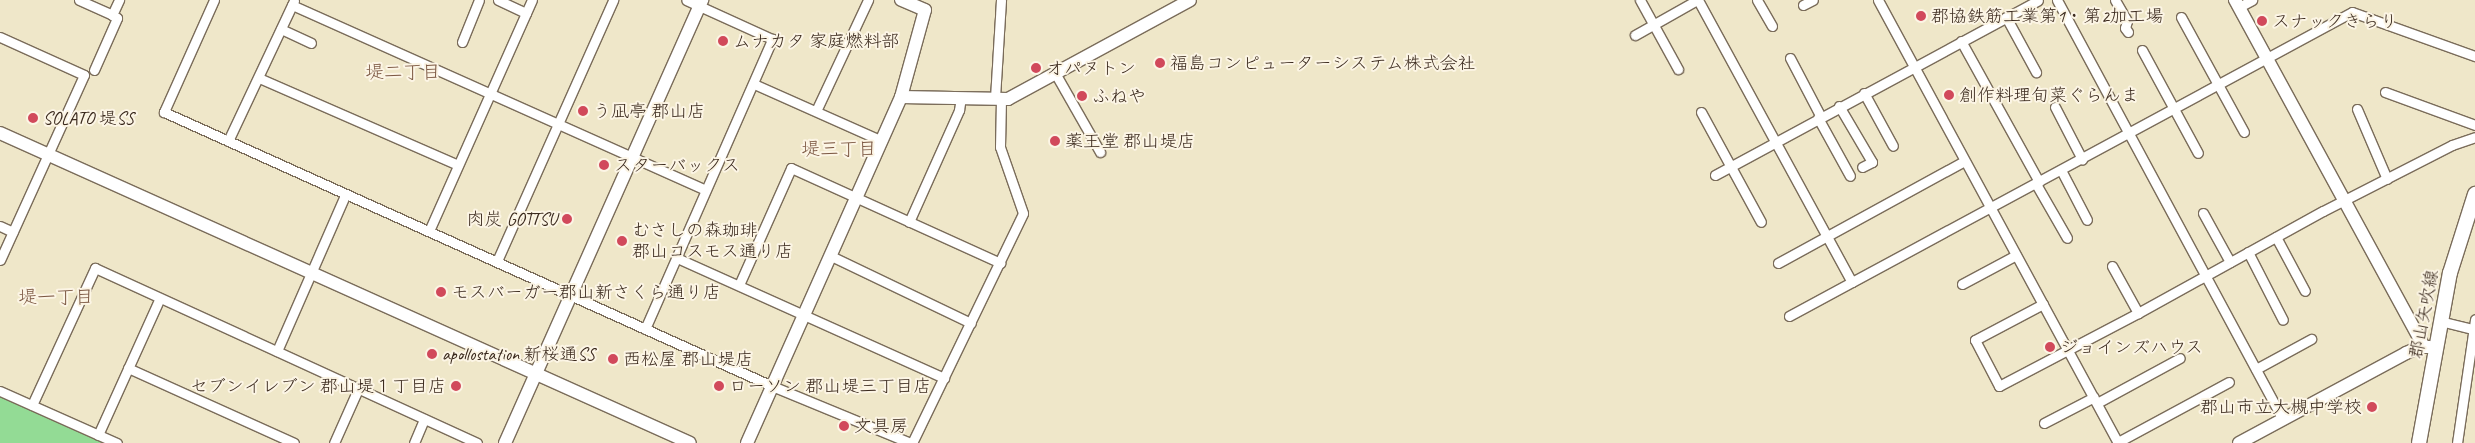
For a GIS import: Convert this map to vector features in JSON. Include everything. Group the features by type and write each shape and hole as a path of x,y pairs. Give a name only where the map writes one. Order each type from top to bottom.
{"main road":[{"name":"郡山矢吹線","path":"2419,443 2430,348 2440,321 2450,272 2475,194"}],"street":[{"path":"79,0 117,18 94,70"},
{"path":"112,15 119,0"},
{"path":"214,0 164,112 772,386 911,443 1023,213 1000,147 998,99 1000,0"},
{"path":"462,42 479,0"},
{"path":"498,0 526,13"},
{"path":"429,231 532,0"},
{"path":"497,261 613,0"},
{"path":"645,329 754,84 772,38 700,3 686,0"},
{"path":"816,111 868,0"},
{"path":"747,443 901,97 926,5 901,0"},
{"path":"901,97 1008,99 1190,0"},
{"path":"1640,0 1678,69"},
{"path":"1635,34 1698,0 1852,282"},
{"path":"1757,0 1772,26"},
{"path":"1802,6 1813,0"},
{"path":"1878,0 2118,443 2229,382"},
{"path":"1715,175 1839,106 2038,0"},
{"path":"2057,0 2283,419"},
{"path":"2115,0 2127,22 2125,28 2128,32"},
{"path":"2239,443 2406,354 2430,348 2344,200 2237,3 2252,0"},
{"path":"228,141 294,2 706,190"},
{"path":"505,443 700,3"},
{"path":"1789,316 2352,12 2475,56"},
{"path":"2006,17 2036,72"},
{"path":"2181,17 2244,132"},
{"path":"281,29 311,42"},
{"path":"0,37 84,74 0,260"},
{"path":"1961,41 2067,238"},
{"path":"2142,50 2198,153"},
{"path":"1790,58 1850,176"},
{"path":"1055,73 1100,152"},
{"path":"259,78 458,166"},
{"path":"754,84 882,141"},
{"path":"2386,92 2475,125"},
{"path":"1864,93 1893,146"},
{"path":"908,222 959,110 962,98"},
{"path":"1839,106 1872,162 1862,167"},
{"path":"2055,107 2082,158"},
{"path":"2356,109 2387,179"},
{"path":"1701,112 1761,222"},
{"path":"0,133 690,443"},
{"path":"2043,304 1975,340 2000,386 2344,200 2452,145 2475,137"},
{"path":"1778,263 1964,161"},
{"path":"739,285 791,168 1000,263"},
{"path":"2061,170 2087,220"},
{"path":"277,351 345,195"},
{"path":"2203,213 2230,262"},
{"path":"0,226 13,232"},
{"path":"2276,237 2305,291"},
{"path":"2248,252 2283,320"},
{"path":"831,256 971,323"},
{"path":"1962,284 2016,256"},
{"path":"676,258 944,378"},
{"path":"2112,266 2138,313"},
{"path":"32,405 95,268 477,443"},
{"path":"98,435 160,298"},
{"path":"2457,443 2475,319"},
{"path":"2440,321 2474,329"},
{"path":"2256,369 2311,339"},
{"path":"2044,423 2180,358"},
{"path":"128,368 294,443"},
{"path":"334,443 358,389"},
{"path":"0,390 117,443"},
{"path":"414,443 424,419"}],"green space":[{"path":"0,396 105,443 0,443"}],"place":[{"name":"郡協鉄筋工業第1・第2加工場","path":"1921,16"},
{"name":"スナックきらり","path":"2262,21"},
{"name":"ムナカタ 家庭燃料部","path":"723,41"},
{"name":"福島コンピューターシステム株式会社","path":"1160,63"},
{"name":"オパヌトン","path":"1036,68"},
{"name":"創作料理旬菜ぐらんま","path":"1949,95"},
{"name":"ふねや","path":"1082,96"},
{"name":"う凪亭 郡山店","path":"583,111"},
{"name":"SOLATO 堤SS","path":"33,118"},
{"name":"薬王堂 郡山堤店","path":"1055,141"},
{"name":"スターバックス","path":"604,165"},
{"name":"肉炭 GOTTSU","path":"567,219"},
{"name":"むさしの森珈琲 郡山コスモス通り店","path":"622,241"},
{"name":"モスバーガー郡山新さくら通り店","path":"441,292"},
{"name":"ジョインズハウス","path":"2050,347"},
{"name":"apollostation 新桜通SS","path":"432,354"},
{"name":"西松屋 郡山堤店","path":"613,359"},
{"name":"セブンイレブン 郡山堤１丁目店","path":"456,386"},
{"name":"ローソン 郡山堤三丁目店","path":"719,386"},
{"name":"郡山市立大槻中学校","path":"2372,407"},
{"name":"文具房","path":"844,426"}],"district":[{"name":"堤二丁目","path":"403,73"},
{"name":"堤三丁目","path":"839,150"},
{"name":"堤一丁目","path":"56,298"}]}
